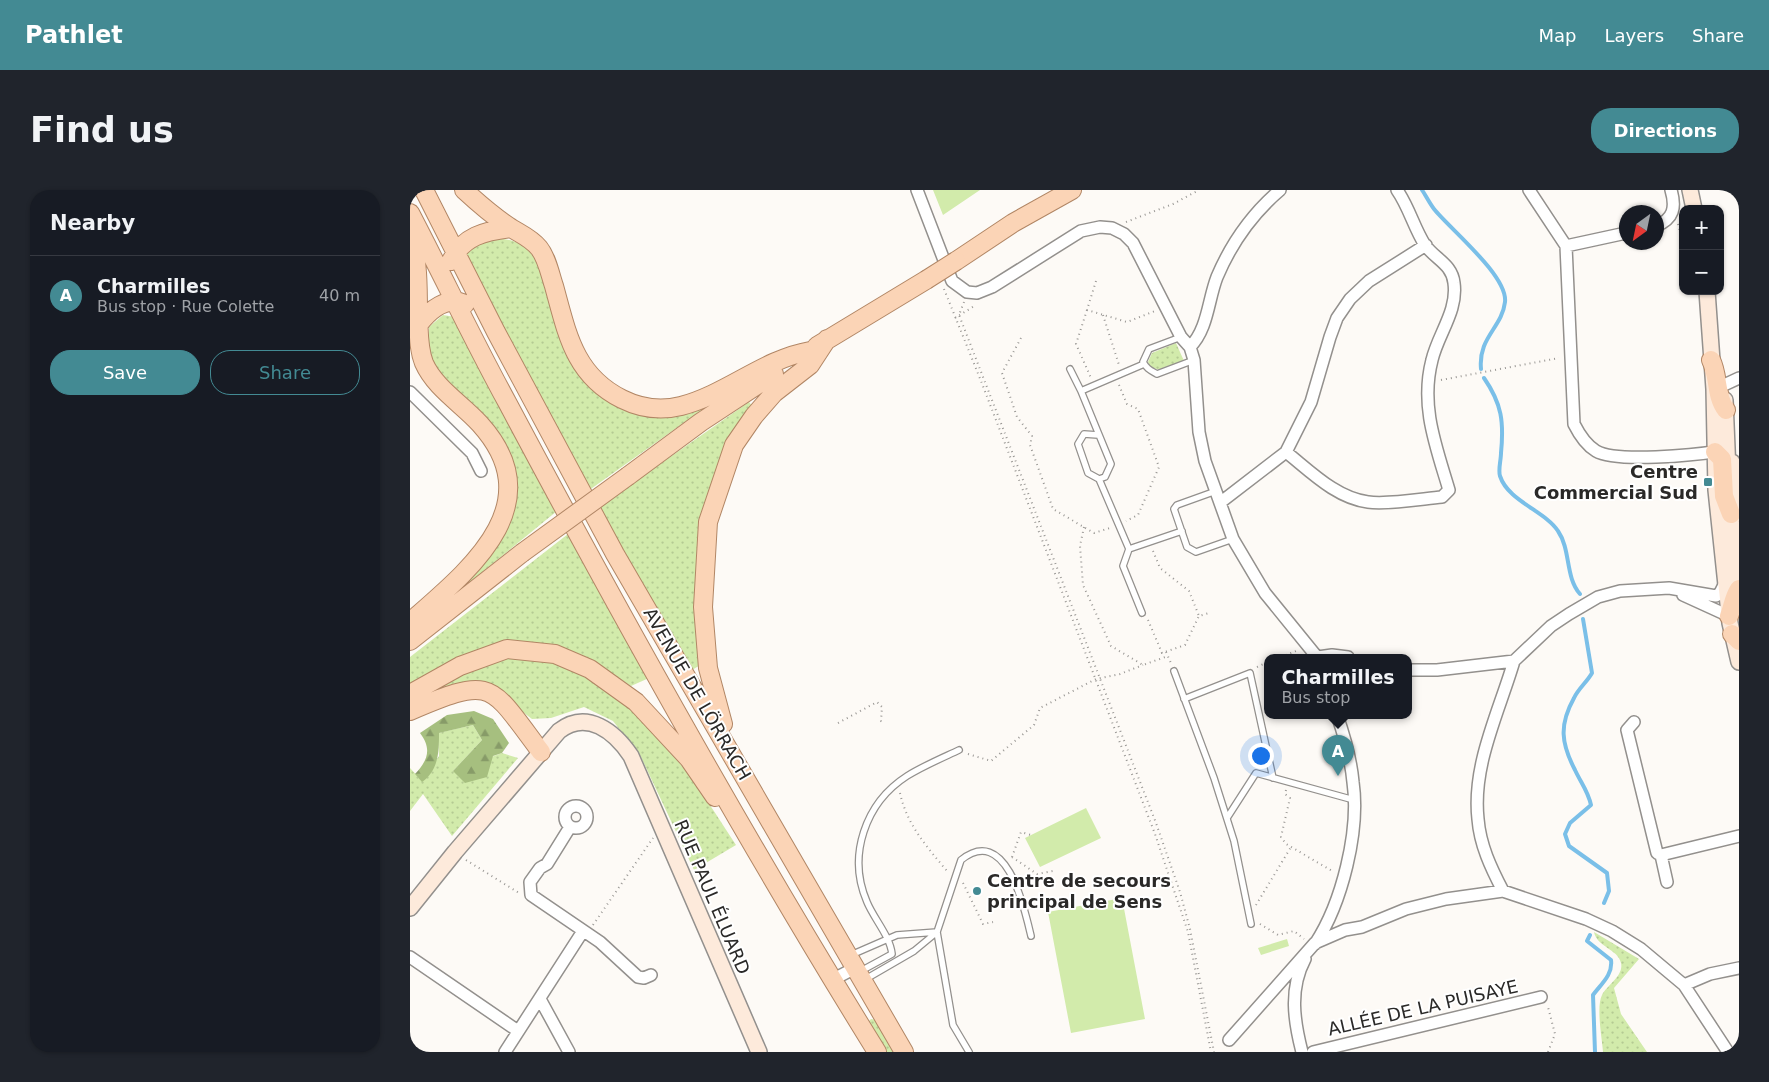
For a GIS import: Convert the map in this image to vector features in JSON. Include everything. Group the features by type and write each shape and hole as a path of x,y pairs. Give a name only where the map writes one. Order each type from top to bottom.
{"main road":[{"path":"424,190 496,332"},
{"path":"464,190 488,212 523,234 539,248 548,266 568,338 580,361 592,380 609,392 634,405 655,408 680,406 710,396 790,354 810,350"},
{"path":"410,641 522,553 701,422 827,339 933,281 956,261 1013,224 1072,190"},
{"name":"AVENUE DE LÖRRACH","path":"410,213 506,401 663,686 832,980 877,1052"},
{"path":"446,282 450,264 456,251 474,236 492,230 511,228"},
{"path":"410,232 414,244 418,283 419,324 423,362 431,378 481,425 496,446 508,486 506,505 497,530 481,556 410,622"},
{"path":"419,324 427,314 440,305 455,301 474,307 496,332"},
{"name":"AVENUE DE LÖRRACH","path":"496,332 614,554 760,801 904,1052"},
{"path":"760,801 719,716 708,668 703,583 708,522 734,445 754,416 774,393 810,365 827,339"},
{"path":"1711,360 1717,372 1727,382 1719,401 1726,410"},
{"path":"1721,451 1724,496 1735,521"},
{"path":"1730,616 1734,605 1734,587"},
{"path":"410,694 460,666 507,649 555,654 590,669 636,702 689,759 775,882"},
{"path":"636,702 663,686 688,679 708,668"},
{"path":"410,711 461,691 485,690 504,703 541,752"}],"street":[{"path":"917,190 952,281 967,292 977,293 992,288 1081,231 1100,227 1112,228 1124,234 1133,242 1181,337 1190,347 1194,360 1199,432 1205,460 1233,539 1265,593 1316,654"},
{"path":"1190,347 1199,338 1217,277 1229,252 1246,227 1280,190"},
{"path":"1286,452 1336,490 1353,499 1370,503 1442,497 1449,490 1431,434 1426,404 1427,382 1432,358 1452,311 1455,292 1452,273 1426,245 1397,190"},
{"path":"1529,190 1566,246 1569,356 1574,424 1578,432 1595,450 1618,457 1721,451"},
{"path":"1664,222 1672,214 1674,200 1671,190"},
{"path":"1690,190 1693,205"},
{"path":"1566,246 1619,235"},
{"path":"1218,497 1286,452 1311,402 1337,318 1350,299 1369,281 1426,245"},
{"path":"1709,295 1711,360 1721,451"},
{"path":"1711,295 1714,300 1727,382"},
{"path":"410,392 472,453 481,471"},
{"path":"1726,410 1716,490 1734,587"},
{"path":"1726,410 1729,417 1735,521 1734,587"},
{"path":"1503,891 1489,863 1482,841 1478,818 1478,795 1485,750 1514,661 1551,626 1588,603 1620,590 1642,588 1681,589 1716,596 1734,587"},
{"path":"1642,588 1689,597 1725,616 1730,616 1736,638 1739,662"},
{"path":"1412,670 1437,670 1514,661"},
{"path":"1302,1052 1294,1008 1296,984 1304,962 1325,929 1338,893 1351,840 1354,782 1338,719"},
{"name":"RUE PAUL ÉLUARD","path":"410,908 454,852 567,724 582,721 602,727 614,735 631,756 759,1052"},
{"path":"1634,722 1627,730 1667,882"},
{"path":"570,827 548,864 540,868 530,882 529,889 531,895 616,955 638,977 644,978 651,975"},
{"path":"1661,855 1739,836"},
{"path":"1229,1040 1315,944 1345,930 1362,927 1414,907 1446,899 1503,891 1586,919 1612,931 1641,949 1684,984 1728,1052"},
{"path":"505,1052 583,931"},
{"path":"410,957 518,1031"},
{"path":"1684,984 1710,974 1739,968"},
{"path":"832,980 856,970"},
{"name":"ALLÉE DE LA PUISAYE","path":"1313,1052 1541,997"},
{"path":"540,999 569,1052"}],"lane":[{"path":"1181,337 1149,349 1143,362 1144,364 1147,369 1158,374 1194,360"},
{"path":"1080,391 1144,364"},
{"path":"1070,369 1110,464 1105,477 1099,479"},
{"path":"1098,435 1084,434 1078,444 1088,473 1099,479 1129,549 1123,566 1142,613"},
{"path":"1218,497 1177,505 1174,509 1187,547 1196,552 1233,539"},
{"path":"1129,549 1182,531"},
{"path":"1174,671 1227,818 1234,841 1251,924"},
{"path":"1184,699 1250,672 1273,778"},
{"path":"856,970 890,957 892,951 867,902 860,879 859,856 862,833 874,807 907,776 959,750"},
{"path":"1227,818 1256,773 1354,800"},
{"path":"969,1052 953,1025 936,932 961,860 967,855 980,851 993,854 1002,860 1017,888 1031,936"},
{"path":"856,970 887,940 897,934 936,932"},
{"path":"856,970 914,951 936,932"}],"path":[{"path":"1112,228 1173,204 1199,190"},
{"path":"1672,214 1677,218 1679,226"},
{"path":"933,281 1098,678 1156,823 1180,892 1190,929 1212,1052"},
{"path":"1094,385 1076,344 1096,281"},
{"path":"1087,310 1126,322 1167,307"},
{"path":"959,315 1098,678 1155,834 1188,932 1212,1052"},
{"path":"1102,315 1122,374"},
{"path":"1427,382 1561,358"},
{"path":"1084,526 1080,546 1083,585 1111,646 1143,665"},
{"path":"1150,542 1160,568 1189,592 1199,616"},
{"path":"1142,613 1147,618 1162,653 1185,645 1199,616 1209,613"},
{"path":"1288,654 1309,645"},
{"path":"1166,652 1174,671"},
{"path":"959,750 991,761 1034,725 1040,708 1098,678 1120,674 1168,656"},
{"path":"1250,672 1264,663"},
{"path":"838,723 874,702 882,707 881,721 884,723"},
{"path":"1288,782 1285,794 1290,798 1281,837 1291,847 1336,873"},
{"path":"898,784 909,821 923,844 948,873 962,882 983,924 993,922"},
{"path":"1031,835 1021,832 1012,857 1037,874 1054,871"},
{"path":"583,931 590,929 650,840 655,837"},
{"path":"1249,915 1291,847"},
{"path":"462,857 522,894"},
{"path":"1251,924 1257,923 1278,935 1294,931 1304,939"},
{"path":"1541,997 1550,1011 1556,1034 1548,1052"}],"green space":[{"path":"933,190 980,190 943,215"},
{"path":"488,238 513,241 535,254 604,397 702,405 703,409 588,491 464,255 474,244"},
{"path":"443,315 455,317 557,511 464,587 463,582 501,538 509,469 439,380 428,358 429,327"},
{"path":"1176,343 1184,361 1160,370 1150,367 1148,362 1152,353"},
{"path":"749,402 753,407 725,447 706,499 701,523 700,665 689,672 597,508"},
{"path":"568,534 649,678 631,686 594,662 505,641 445,664 410,686 410,657"},
{"path":"514,654 555,663 585,677 613,695 660,739 700,790 736,845 694,870 641,757 613,721 584,707 551,718 532,719 486,684 410,701 477,664"},
{"path":"474,711 493,719 509,743 502,753 493,756 487,777 465,783 453,771 482,740 473,725 439,733 435,766 428,777 422,782 415,774 423,764 427,754 426,744 420,733 447,715"},
{"path":"473,725 482,740 453,771 502,753 518,758 452,836 423,794 410,811 410,768 422,781 439,756 438,733"},
{"path":"1086,808 1101,838 1040,867 1025,838"},
{"path":"1122,898 1145,1019 1071,1033 1048,912"},
{"path":"1594,932 1639,959 1614,988 1621,1014 1647,1052 1603,1052 1599,1015 1600,1000 1604,991 1620,972 1621,963 1616,954 1599,941"},
{"path":"1287,939 1289,946 1261,955 1258,948"},
{"path":"871,1019 876,1020 895,1052 885,1052 868,1022"}],"waterway":[{"path":"1422,190 1434,209 1488,266 1503,291 1505,302 1503,311 1486,341 1481,358 1481,369"},
{"path":"1484,378 1495,396 1502,423 1500,476 1504,485 1518,499 1545,517 1558,531 1565,546 1572,580 1580,594"},
{"path":"1583,619 1592,673 1569,708 1564,726 1564,734 1570,760 1591,805 1570,823 1565,834 1569,846 1607,873 1609,891 1604,903"},
{"path":"1590,935 1587,941 1611,960 1608,975 1593,995 1595,1052"}],"place":[{"name":"Centre Commercial Sud","path":"1708,482"},
{"name":"Charmilles","path":"1338,776"},
{"name":"Centre de secours principal de Sens","path":"977,891"}]}
